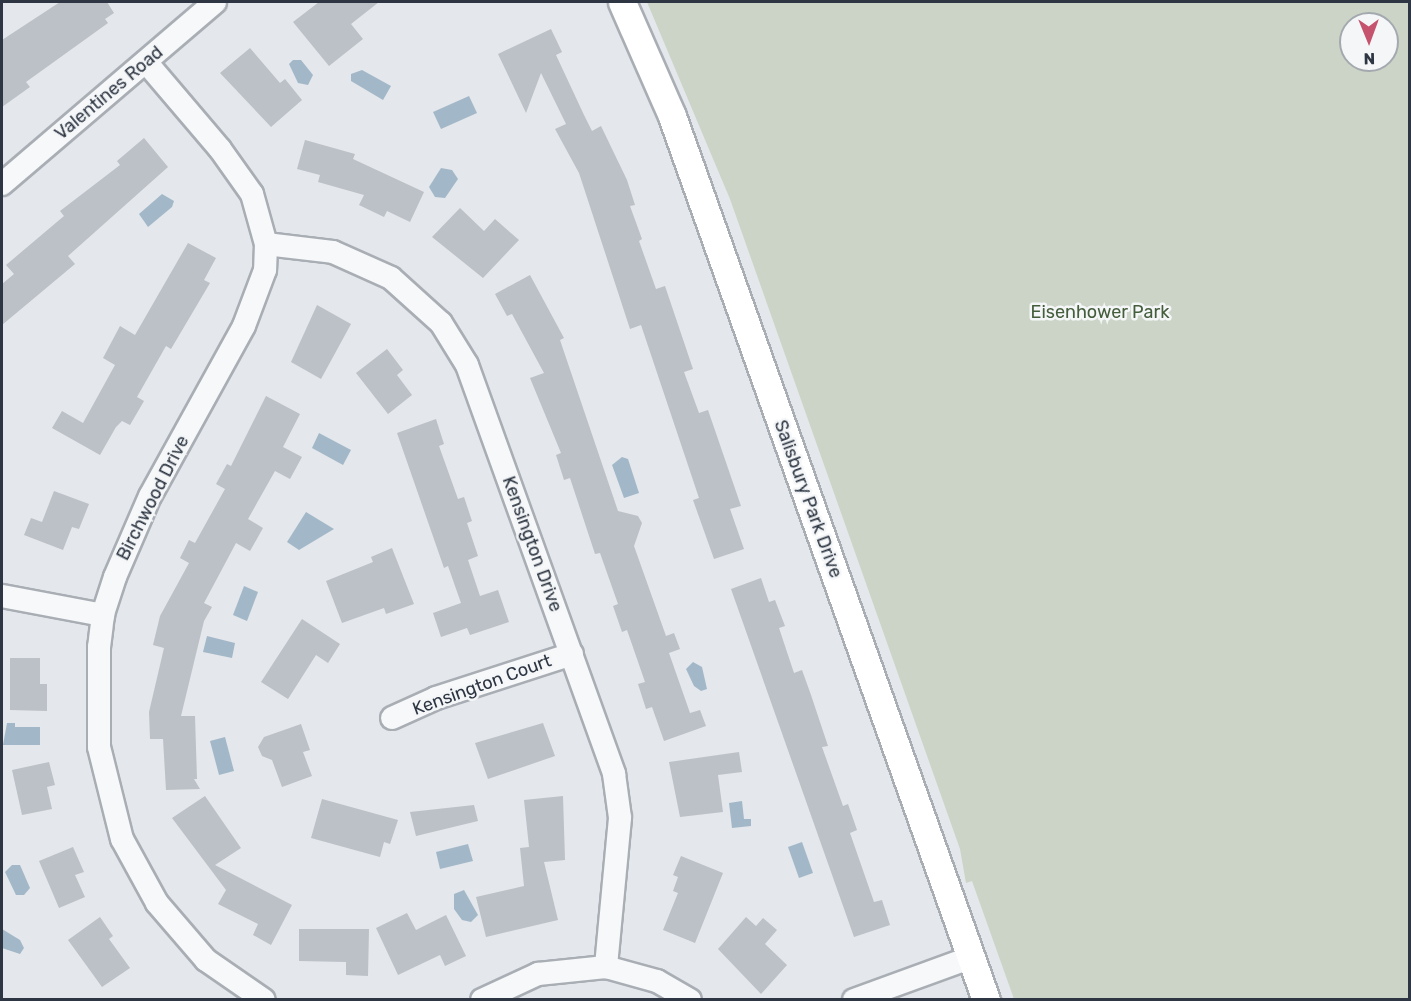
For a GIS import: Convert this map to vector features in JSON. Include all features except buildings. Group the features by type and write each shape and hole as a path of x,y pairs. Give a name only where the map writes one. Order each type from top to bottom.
{"main road":[{"name":"Salisbury Park Drive","path":"622,4 672,116 986,999"}],"street":[{"name":"Valentines Road","path":"2,184 215,2"},
{"name":"Birchwood Drive","path":"146,62 240,175 260,214 266,244 265,270 257,298 150,496 123,554 103,615 98,679 99,747 126,848 157,903 185,940 230,980 264,999"},
{"name":"Kensington Drive","path":"266,244 316,248 367,264 411,293 441,323 478,390 619,793 619,830 606,967"},
{"path":"2,596 103,615"},
{"name":"Kensington Court","path":"392,718 464,688 572,654"},
{"path":"854,999 972,957"},
{"path":"482,999 538,974 606,967 657,981 690,999"}],"green space":[{"name":"Eisenhower Park","path":"647,2 1409,2 1409,999 1014,999 972,881 966,883 960,849 730,199"}],"water":[{"path":"293,60 301,60 313,75 308,85 298,83 289,64"},
{"path":"362,70 391,86 383,100 351,81 351,74"},
{"path":"469,96 477,113 441,129 433,112"},
{"path":"441,168 452,170 458,179 445,198 435,197 429,187"},
{"path":"162,194 174,201 172,207 148,227 139,214"},
{"path":"319,433 351,450 343,465 312,448"},
{"path":"622,457 628,459 639,493 624,498 612,465"},
{"path":"306,512 334,529 299,550 287,542"},
{"path":"244,586 258,592 247,621 233,615"},
{"path":"207,636 235,643 232,658 203,652"},
{"path":"693,662 702,667 707,689 701,691 694,686 686,669"},
{"path":"7,723 15,723 15,727 40,727 40,745 3,745"},
{"path":"225,737 234,771 219,775 210,741"},
{"path":"742,801 744,819 751,819 751,826 732,828 729,803"},
{"path":"802,842 813,873 799,878 788,847"},
{"path":"468,844 473,861 440,869 436,852"},
{"path":"12,865 20,865 30,888 24,895 16,895 5,872"},
{"path":"464,890 478,915 471,922 462,920 454,909 454,894"},
{"path":"2,929 20,940 24,948 20,954 2,948"}]}
